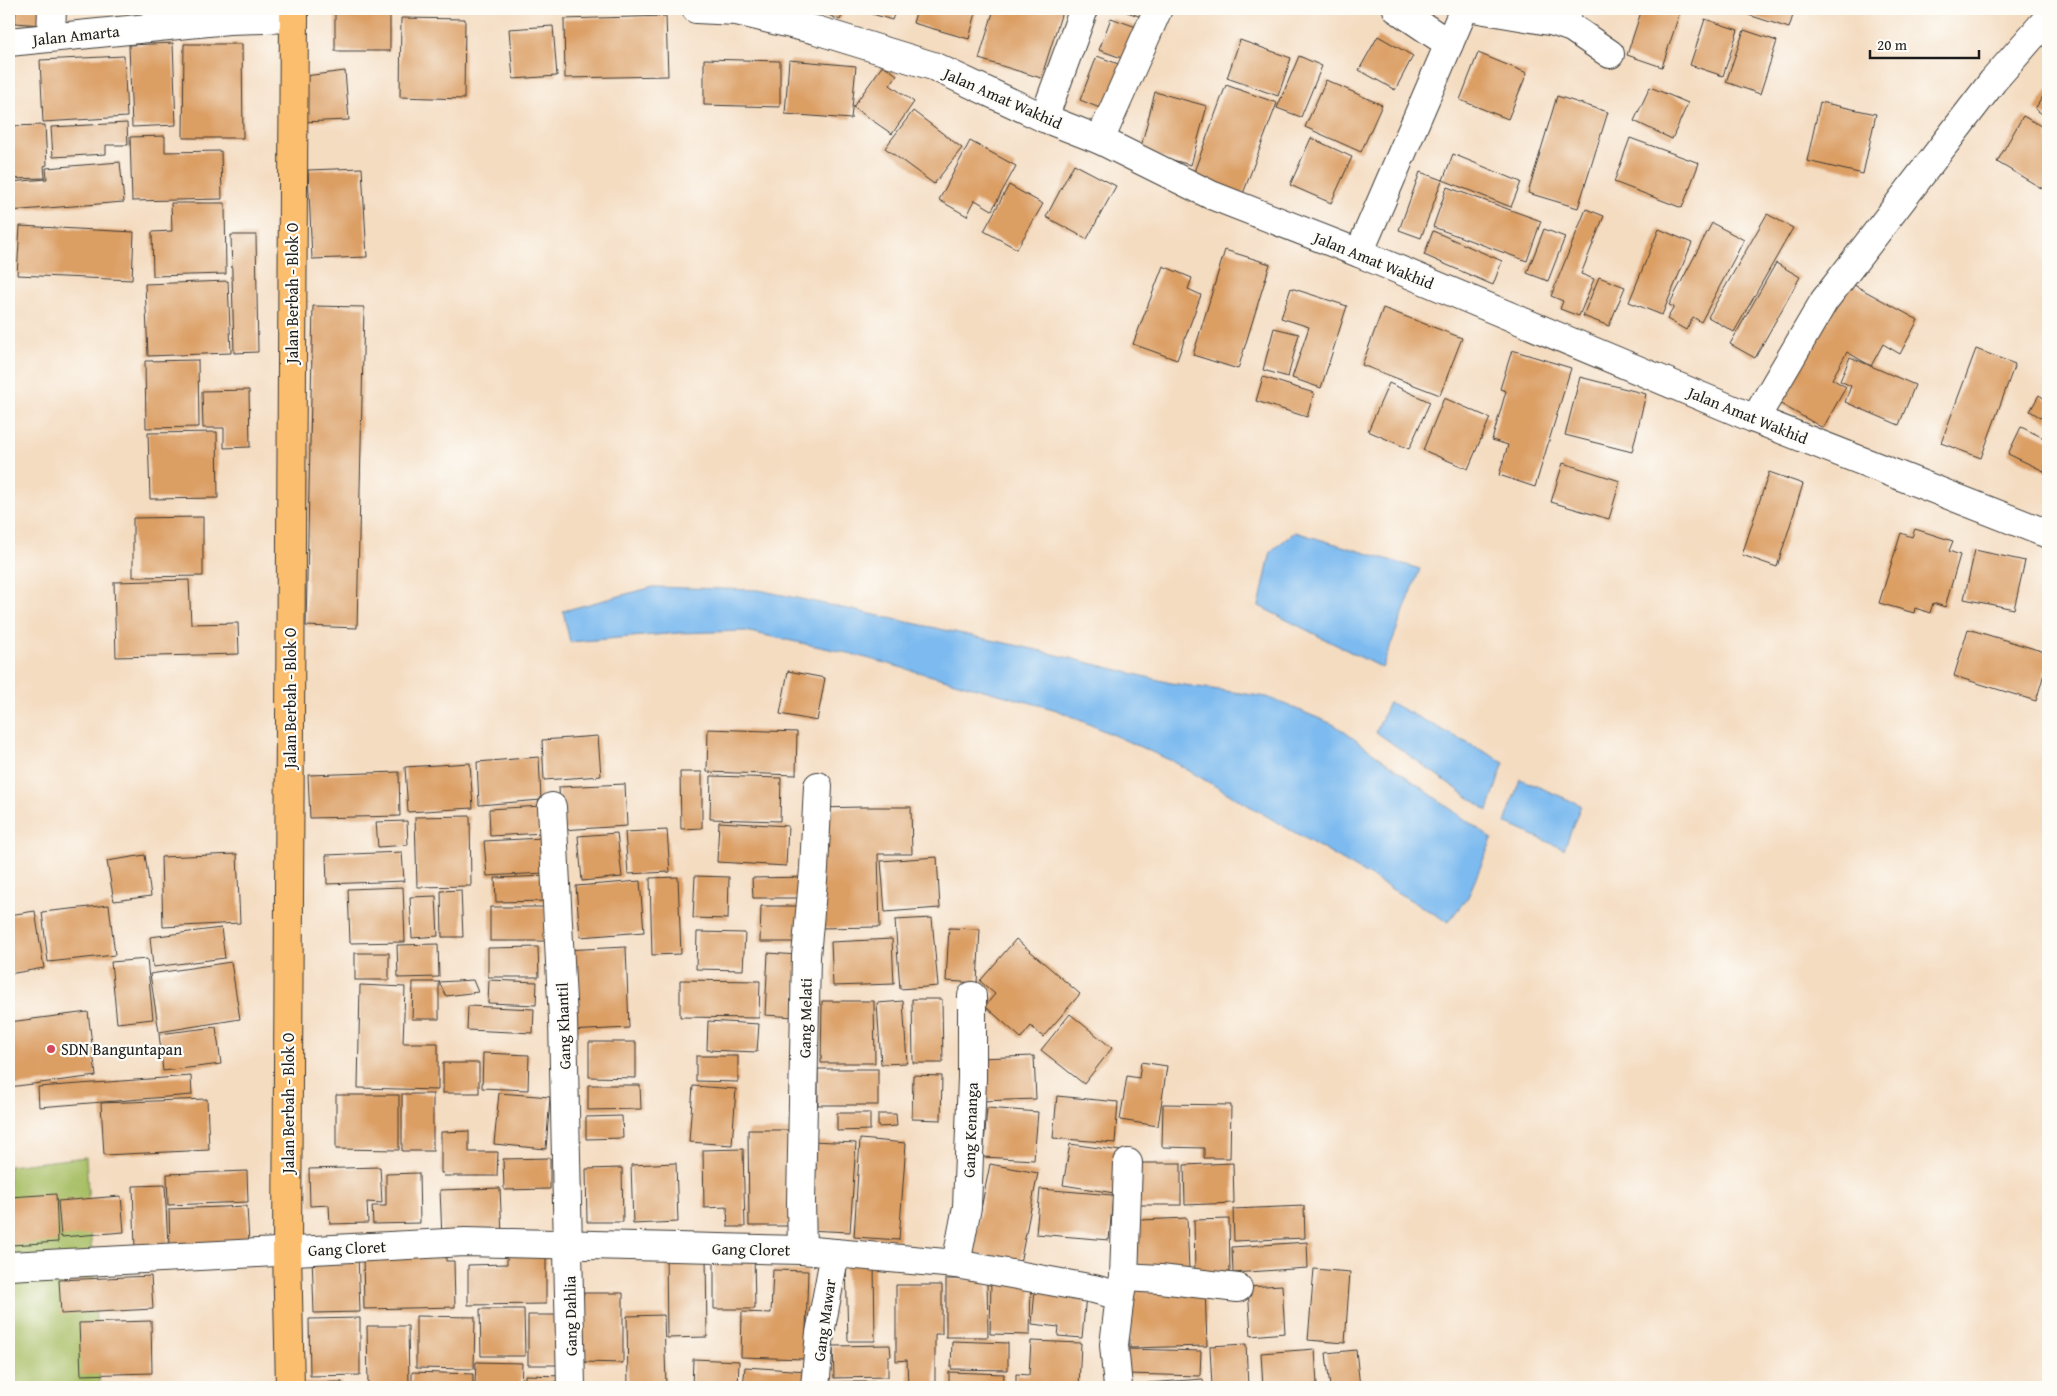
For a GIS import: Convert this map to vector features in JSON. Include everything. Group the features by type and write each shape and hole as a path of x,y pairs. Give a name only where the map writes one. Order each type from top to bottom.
{"main road":[{"name":"Jalan Berbah - Blok O","path":"290,1387 288,1250 294,13"}],"street":[{"path":"51,36 52,9"},
{"name":"Jalan Amat Wakhid","path":"696,9 736,11 816,30 933,66 1044,118 1100,140 1210,195 1359,253 1755,419 2048,534"},
{"path":"1044,118 1084,9"},
{"path":"1100,140 1158,9"},
{"path":"1397,9 1449,44"},
{"path":"1359,253 1464,9"},
{"path":"1479,9 1562,16 1572,28 1610,54"},
{"name":"Jalan Amarta","path":"9,42 51,36 294,13"},
{"path":"1755,419 1824,301 1993,81 2048,18"},
{"name":"Gang Melati","path":"802,1250 801,1192 806,956 814,869 818,786"},
{"name":"Gang Khantil","path":"552,807 563,1020 568,1245"},
{"name":"Gang Kenanga","path":"956,1264 966,1207 972,1078 972,996"},
{"path":"1118,1387 1114,1345 1122,1287 1128,1163"},
{"name":"Gang Cloret","path":"9,1266 464,1242 802,1250 956,1264 1094,1289 1122,1287 1160,1279 1238,1288"},
{"name":"Gang Dahlia","path":"568,1245 571,1387"},
{"name":"Gang Mawar","path":"816,1387 820,1333 835,1253"}],"green space":[{"path":"86,1157 100,1387 9,1387 9,1166"}],"water":[{"path":"1295,532 1420,569 1382,668 1259,606 1271,551"},
{"path":"653,587 759,590 1033,649 1171,683 1267,697 1335,725 1492,839 1468,897 1448,922 1174,762 1057,710 848,653 745,631 679,633 570,642 563,611"},
{"path":"1389,702 1504,762 1488,811 1376,732"},
{"path":"1520,779 1581,805 1564,849 1505,823"}],"building":[{"path":"16,9 42,9 41,25 15,23"},
{"path":"127,9 165,9 165,13 127,12"},
{"path":"335,9 390,9 390,51 335,51"},
{"path":"814,9 845,9 840,20"},
{"path":"856,9 896,9 892,20"},
{"path":"917,9 977,9 969,39 913,23"},
{"path":"994,9 1063,9 1041,78 979,59"},
{"path":"1118,9 1155,9 1151,20"},
{"path":"1642,9 1681,9 1662,67 1627,55"},
{"path":"1730,9 1795,9 1789,28"},
{"path":"666,16 668,76 565,78 564,19"},
{"path":"401,18 465,19 464,99 400,97"},
{"path":"1111,18 1142,29 1130,61 1099,50"},
{"path":"1705,19 1738,30 1723,76 1690,65"},
{"path":"553,26 557,76 513,79 509,29"},
{"path":"1744,30 1777,41 1760,94 1726,82"},
{"path":"1378,36 1413,56 1395,90 1359,70"},
{"path":"1240,40 1291,58 1278,96 1227,78"},
{"path":"173,43 176,125 132,127 129,45"},
{"path":"184,44 242,44 243,138 183,138"},
{"path":"1478,53 1527,73 1508,119 1460,100"},
{"path":"124,56 127,117 43,122 40,60"},
{"path":"1097,56 1129,68 1112,113 1080,100"},
{"path":"1299,56 1322,66 1301,117 1277,108"},
{"path":"704,59 780,61 780,107 704,105"},
{"path":"789,60 856,66 851,119 785,114"},
{"path":"883,65 897,75 890,85 914,102 892,134 853,107"},
{"path":"345,71 349,120 301,122 297,77"},
{"path":"1326,80 1382,105 1361,152 1305,127"},
{"path":"1226,85 1277,103 1241,199 1191,180"},
{"path":"1650,87 1688,103 1672,139 1634,121"},
{"path":"2048,88 2048,118 2035,109"},
{"path":"1155,92 1207,106 1191,165 1140,151"},
{"path":"1557,96 1608,112 1578,208 1528,193"},
{"path":"1820,102 1876,114 1863,174 1807,161"},
{"path":"913,111 962,148 934,184 885,148"},
{"path":"2023,116 2048,130 2048,192 1997,162"},
{"path":"127,123 128,145 106,145 106,154 53,157 51,127"},
{"path":"45,125 47,165 44,166 45,178 9,179 9,126"},
{"path":"165,136 165,152 221,151 222,199 132,201 130,137"},
{"path":"1311,138 1352,157 1331,203 1290,185"},
{"path":"1630,138 1699,163 1682,208 1614,182"},
{"path":"970,141 1016,166 992,210 975,200 967,216 939,200"},
{"path":"1453,154 1521,182 1511,207 1443,180"},
{"path":"120,162 124,202 9,211 9,182 47,179 46,168"},
{"path":"1074,164 1116,186 1087,239 1046,217"},
{"path":"362,168 367,257 312,259 308,170"},
{"path":"1420,172 1442,180 1421,238 1399,230"},
{"path":"1009,185 1043,204 1017,249 984,231"},
{"path":"1447,187 1541,221 1527,261 1433,227"},
{"path":"171,203 225,203 226,274 153,276 152,232 172,231"},
{"path":"1586,209 1604,216 1581,274 1594,279 1579,316 1560,309 1563,301 1551,296"},
{"path":"1767,214 1793,228 1734,332 1708,317"},
{"path":"1712,223 1744,240 1701,322 1693,317 1686,330 1667,319 1674,307 1669,305"},
{"path":"20,226 134,232 132,280 17,275"},
{"path":"1544,229 1565,237 1548,281 1527,273"},
{"path":"1659,229 1692,243 1662,315 1629,302"},
{"path":"1433,231 1502,261 1493,285 1424,255"},
{"path":"231,235 256,235 258,352 234,353"},
{"path":"1225,250 1270,264 1238,369 1193,355"},
{"path":"1776,263 1800,277 1755,358 1730,344"},
{"path":"1163,266 1192,278 1188,289 1201,295 1177,360 1133,344"},
{"path":"1599,277 1625,287 1609,326 1583,316"},
{"path":"1845,280 1918,320 1900,354 1883,344 1871,366 1847,352 1832,379 1846,387 1823,428 1779,403"},
{"path":"228,281 231,353 148,356 145,284"},
{"path":"1291,288 1347,306 1321,388 1292,378 1309,327 1281,318"},
{"path":"313,306 364,307 357,628 306,626"},
{"path":"1383,308 1462,338 1440,395 1362,365"},
{"path":"1274,328 1299,334 1288,377 1263,370"},
{"path":"1976,349 2015,364 1981,458 1941,443"},
{"path":"1512,350 1571,368 1535,487 1499,475 1508,445 1492,440 1506,391 1500,389"},
{"path":"1850,357 1915,385 1899,425 1845,402 1851,386 1840,381"},
{"path":"198,360 199,427 146,428 145,361"},
{"path":"1263,377 1314,393 1307,417 1256,401"},
{"path":"1580,377 1646,394 1632,452 1565,435"},
{"path":"1389,383 1430,402 1409,449 1368,431"},
{"path":"249,390 250,447 224,448 224,428 203,428 202,391"},
{"path":"2039,395 2048,401 2048,422 2030,411"},
{"path":"1444,398 1490,418 1468,469 1423,450"},
{"path":"2021,427 2048,440 2048,473 2008,454"},
{"path":"217,432 218,498 150,499 148,433"},
{"path":"1563,463 1620,481 1609,519 1551,502"},
{"path":"1769,472 1803,484 1777,567 1742,555"},
{"path":"203,517 203,576 133,577 133,518"},
{"path":"1915,529 1953,541 1949,551 1960,555 1945,607 1933,603 1930,613 1915,608 1914,613 1879,603 1901,533 1912,537"},
{"path":"1975,550 2025,561 2014,609 1964,599"},
{"path":"189,580 191,624 238,623 239,654 116,657 114,582"},
{"path":"1968,629 2048,653 2048,660 2036,701 1954,676"},
{"path":"788,671 825,678 817,721 780,714"},
{"path":"708,729 797,732 796,775 707,772"},
{"path":"598,736 601,776 544,780 542,740"},
{"path":"539,757 541,800 479,805 477,762"},
{"path":"470,763 473,808 408,812 405,767"},
{"path":"399,772 400,816 310,818 308,775"},
{"path":"680,772 702,772 702,828 681,829"},
{"path":"711,776 781,778 780,821 710,819"},
{"path":"625,784 627,826 561,830 559,787"},
{"path":"542,806 544,833 490,836 489,809"},
{"path":"911,807 912,854 878,854 880,927 820,928 818,808"},
{"path":"470,816 471,886 417,887 415,817"},
{"path":"407,821 408,845 378,847 376,822"},
{"path":"719,822 788,826 786,866 717,862"},
{"path":"667,830 670,872 628,874 625,832"},
{"path":"617,833 622,877 582,881 578,836"},
{"path":"543,838 545,873 487,876 484,841"},
{"path":"402,852 404,881 327,884 326,855"},
{"path":"237,854 240,923 163,927 161,857"},
{"path":"145,855 151,896 114,901 107,861"},
{"path":"937,857 940,908 885,912 881,861"},
{"path":"547,876 548,901 496,902 495,878"},
{"path":"695,876 729,877 728,919 693,918"},
{"path":"678,877 681,954 652,955 650,878"},
{"path":"808,877 808,898 753,898 752,878"},
{"path":"640,881 644,932 580,937 576,886"},
{"path":"403,887 405,942 350,943 348,889"},
{"path":"461,890 463,937 442,937 441,891"},
{"path":"436,896 438,936 412,938 410,897"},
{"path":"109,905 115,955 48,962 42,912"},
{"path":"761,906 799,906 798,942 760,942"},
{"path":"490,907 545,907 545,941 490,941"},
{"path":"35,911 44,968 9,974 9,915"},
{"path":"932,918 938,986 900,989 895,920"},
{"path":"221,928 225,958 153,967 150,937"},
{"path":"949,928 980,929 977,983 946,981"},
{"path":"697,932 745,933 743,970 696,969"},
{"path":"892,939 894,984 833,986 831,942"},
{"path":"1016,939 1080,994 1043,1037 1031,1026 1021,1038 985,1006 995,994 980,981"},
{"path":"438,944 439,977 398,978 397,945"},
{"path":"538,947 539,977 488,977 488,948"},
{"path":"626,947 629,1028 568,1031 564,950"},
{"path":"355,953 389,953 389,980 355,980"},
{"path":"768,953 798,955 795,1017 765,1015"},
{"path":"147,959 153,1019 117,1023 111,962"},
{"path":"231,962 240,1019 159,1032 150,974"},
{"path":"473,980 478,992 446,996 439,982"},
{"path":"489,980 537,982 536,1005 488,1003"},
{"path":"680,980 760,981 759,1018 680,1017"},
{"path":"413,982 439,982 439,1019 412,1019"},
{"path":"360,985 405,987 403,1043 438,1043 438,1090 358,1088"},
{"path":"912,999 942,999 943,1063 913,1063"},
{"path":"822,1001 874,1001 875,1063 821,1063"},
{"path":"903,1001 907,1063 881,1064 877,1003"},
{"path":"468,1006 534,1009 533,1033 467,1030"},
{"name":"SDN Banguntapan","path":"88,1012 96,1076 9,1087 9,1022"},
{"path":"1070,1014 1112,1048 1084,1084 1041,1050"},
{"path":"708,1021 759,1024 757,1052 707,1050"},
{"path":"216,1027 221,1064 163,1071 159,1034"},
{"path":"589,1042 636,1042 636,1078 589,1077"},
{"path":"483,1053 529,1055 528,1090 482,1088"},
{"path":"696,1056 738,1056 738,1082 696,1081"},
{"path":"1034,1056 1036,1099 982,1101 980,1058"},
{"path":"1141,1062 1167,1066 1158,1126 1120,1120 1127,1076 1139,1078"},
{"path":"443,1063 479,1063 479,1093 443,1093"},
{"path":"818,1069 878,1069 878,1105 818,1105"},
{"path":"913,1075 942,1076 941,1120 912,1119"},
{"path":"191,1076 192,1095 39,1107 38,1087"},
{"path":"588,1085 640,1085 641,1109 588,1110"},
{"path":"693,1086 736,1089 732,1145 689,1142"},
{"path":"499,1093 550,1097 546,1149 494,1144"},
{"path":"402,1094 433,1094 433,1151 402,1151"},
{"path":"336,1095 399,1095 399,1150 336,1149"},
{"path":"1057,1096 1118,1102 1115,1143 1053,1138"},
{"path":"207,1099 209,1150 104,1155 101,1103"},
{"path":"1163,1104 1231,1105 1230,1158 1204,1158 1204,1148 1162,1147"},
{"path":"987,1108 1038,1112 1034,1160 983,1157"},
{"path":"837,1113 870,1113 870,1130 837,1131"},
{"path":"878,1114 896,1114 897,1126 878,1127"},
{"path":"622,1116 623,1138 586,1139 586,1117"},
{"path":"748,1130 792,1130 793,1226 749,1226"},
{"path":"469,1131 469,1152 498,1152 497,1176 444,1176 441,1173 441,1132"},
{"path":"860,1139 906,1143 899,1240 854,1237"},
{"path":"812,1141 856,1143 850,1232 806,1230"},
{"path":"1070,1144 1121,1151 1114,1193 1063,1185"},
{"path":"743,1149 745,1227 728,1227 727,1207 704,1208 703,1150"},
{"path":"550,1158 550,1189 504,1190 503,1159"},
{"path":"676,1163 678,1222 633,1224 631,1165"},
{"path":"1131,1163 1181,1163 1181,1205 1131,1205"},
{"path":"1233,1163 1234,1203 1185,1205 1184,1165"},
{"path":"990,1164 1038,1173 1020,1263 972,1254"},
{"path":"380,1167 382,1203 367,1202 368,1223 330,1224 329,1205 310,1206 309,1169"},
{"path":"622,1168 623,1222 587,1222 586,1169"},
{"path":"247,1171 248,1202 168,1205 167,1174"},
{"path":"419,1173 420,1223 373,1224 372,1206 386,1206 386,1174"},
{"path":"165,1185 168,1247 135,1248 133,1186"},
{"path":"500,1188 502,1236 442,1238 440,1190"},
{"path":"1040,1189 1113,1195 1109,1240 1036,1234"},
{"path":"56,1194 58,1242 12,1245 9,1197"},
{"path":"121,1196 124,1232 61,1237 58,1201"},
{"path":"247,1206 249,1243 170,1247 169,1209"},
{"path":"1304,1206 1305,1238 1234,1241 1233,1209"},
{"path":"1187,1218 1189,1271 1130,1272 1129,1225 1140,1224 1140,1220"},
{"path":"1229,1219 1230,1272 1195,1273 1194,1220"},
{"path":"1307,1242 1308,1268 1233,1273 1232,1247"},
{"path":"446,1250 446,1261 454,1261 455,1307 364,1309 363,1252"},
{"path":"507,1253 546,1253 546,1304 468,1305 468,1265 507,1264"},
{"path":"666,1253 706,1253 707,1337 667,1338"},
{"path":"358,1254 360,1312 314,1313 312,1255"},
{"path":"714,1254 754,1254 755,1309 714,1309"},
{"path":"846,1262 874,1262 875,1341 848,1341"},
{"path":"1314,1269 1350,1272 1345,1343 1308,1340"},
{"path":"773,1270 808,1271 805,1359 741,1357 742,1312 771,1313"},
{"path":"151,1276 153,1309 61,1314 59,1280"},
{"path":"946,1279 987,1279 988,1337 946,1337"},
{"path":"991,1279 1031,1280 1030,1335 990,1334"},
{"path":"896,1285 942,1285 942,1334 935,1334 935,1387 908,1387 907,1360 896,1361"},
{"path":"1282,1285 1285,1333 1251,1336 1248,1287"},
{"path":"1205,1286 1207,1346 1130,1348 1128,1289"},
{"path":"1035,1289 1086,1295 1082,1338 1058,1336 1059,1327 1032,1324"},
{"path":"582,1293 623,1293 623,1363 582,1362"},
{"path":"480,1309 524,1309 525,1356 481,1356"},
{"path":"528,1315 563,1315 562,1365 528,1365"},
{"path":"664,1315 666,1387 628,1387 627,1316"},
{"path":"416,1316 475,1317 474,1369 416,1368"},
{"path":"360,1318 360,1375 310,1376 309,1319"},
{"path":"151,1321 152,1373 81,1375 79,1323"},
{"path":"367,1326 408,1326 409,1386 368,1387"},
{"path":"952,1341 1008,1343 1008,1370 951,1369"},
{"path":"1031,1341 1081,1343 1079,1387 1016,1387 1016,1374 1029,1375"},
{"path":"1246,1344 1248,1387 1212,1387 1210,1346"},
{"path":"890,1345 891,1356 888,1356 888,1377 834,1378 833,1346"},
{"path":"1127,1349 1201,1351 1200,1376 1127,1374"},
{"path":"1315,1349 1317,1385 1263,1387 1261,1353"},
{"path":"1356,1350 1360,1387 1330,1387 1326,1353"},
{"path":"693,1359 739,1361 738,1387 692,1387"},
{"path":"476,1362 522,1363 521,1387 475,1386"},
{"path":"745,1367 807,1371 806,1387 743,1387"},
{"path":"412,1372 473,1374 473,1387 412,1387"},
{"path":"949,1372 1004,1374 1003,1387 949,1387"},
{"path":"525,1375 566,1376 566,1387 525,1387"},
{"path":"1203,1379 1204,1387 1147,1387 1147,1383"},
{"path":"342,1382 342,1387 304,1387 304,1383"},
{"path":"830,1382 903,1382 903,1387 830,1387"}],"place":[{"name":"SDN Banguntapan","path":"51,1049"}]}
